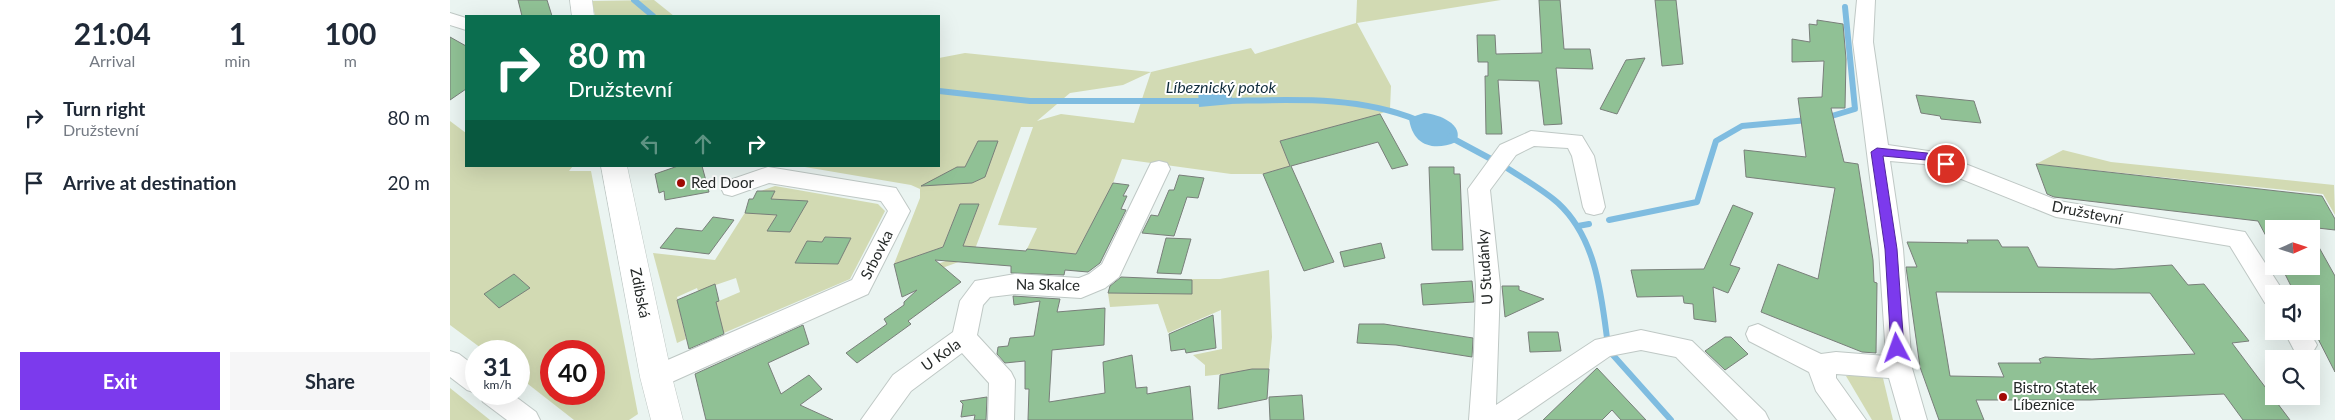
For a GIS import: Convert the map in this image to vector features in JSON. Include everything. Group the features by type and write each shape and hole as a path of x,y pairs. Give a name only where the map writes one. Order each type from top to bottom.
{"main road":[{"path":"580,0 583,15"},
{"name":"Zdibská","path":"614,167 656,377 667,420"}],"street":[{"path":"1865,0 1863,42 1891,249 1899,368 1914,420"},
{"path":"450,19 465,24"},
{"name":"U Studánky","path":"1482,420 1487,352 1488,285 1479,189 1508,150 1531,138 1575,141 1583,156 1594,207"},
{"name":"Družstevní","path":"1877,152 1927,157 2056,210 2237,238 2267,285"},
{"name":"Na Skalce","path":"964,338 972,301 983,288 1016,284 1081,288 1097,281 1111,270 1159,170"},
{"name":"Srbovka","path":"656,377 860,287 899,211 888,194 768,175 732,188"},
{"path":"1758,334 1819,365 1836,364 1899,368"},
{"name":"U Kola","path":"874,420 902,383 964,338 1002,380 1001,420"},
{"path":"1495,420 1604,347 1641,340 1683,348 1756,420"},
{"path":"450,362 465,374"},
{"path":"1819,365 1825,383 1853,420"},
{"path":"507,405 527,420"}],"green space":[{"path":"654,0 673,15 595,15 592,1"},
{"path":"1357,0 1501,0 1357,23 1391,86 1390,109 1380,114 1280,141 1290,166 1263,174 1231,174 1122,159 1113,183 1076,254 1027,249 1037,228 998,225 1033,127 1021,127 972,257 899,284 898,279 959,256 978,205 960,204 943,247 894,264 920,198 920,189 911,185 805,167 940,167 940,58 965,53 1151,72 1251,48 1255,54 1356,23","holes":["1151,72 1134,123 1061,114 1037,121 1070,93 1123,85"]},
{"path":"450,121 465,132 465,167 572,167 569,171 591,171 638,414 629,420 574,420 555,405 605,405 605,340 540,340 540,393 530,386 530,340 470,340 450,325"},
{"path":"2063,150 2111,162 2334,185 2335,215 2323,194 2036,164"},
{"path":"775,186 878,204 885,211 850,279 724,333 712,304 740,292 736,278 698,291 697,288 677,297 686,339 677,343 653,253 715,260 758,192"},
{"path":"1269,270 1272,337 1269,369 1205,376 1205,365 1193,355 1222,349 1221,310 1168,333 1158,304 1110,307 1108,293 1162,294 1167,279 1220,279"},
{"path":"1882,374 1893,420 1872,420 1846,376"},
{"path":"450,388 465,400 465,405 471,405 490,420 450,420"}],"water":[{"path":"1231,87 1232,104 1199,107 1198,90"},
{"path":"1424,113 1436,115 1454,125 1458,136 1456,142 1432,146 1419,140 1414,135 1409,118"}],"building":[{"path":"518,0 547,0 552,15 522,15"},
{"path":"1539,0 1560,0 1564,49 1590,49 1593,69 1556,68 1562,124 1544,125 1539,81 1498,80 1502,134 1486,134 1485,76 1488,76 1488,62 1478,62 1477,35 1495,35 1496,54 1542,53"},
{"path":"1655,0 1676,0 1683,64 1662,66"},
{"path":"1817,20 1843,24 1846,59 1845,108 1831,108 1844,162 1858,164 1873,260 1874,282 1877,283 1876,353 1862,352 1761,312 1778,264 1818,279 1835,188 1746,177 1744,150 1806,157 1798,98 1822,97 1824,61 1792,62 1792,39 1810,42 1809,24 1817,25"},
{"path":"450,37 465,45 465,90 450,100"},
{"path":"1645,58 1617,114 1600,109 1626,60"},
{"path":"1916,95 1974,101 1981,123 1941,119 1940,116 1921,113"},
{"path":"1380,114 1408,165 1392,169 1378,142 1291,166 1334,262 1304,271 1263,174 1290,166 1280,141"},
{"path":"978,141 998,141 985,177 972,183 921,186 957,167 965,167"},
{"path":"2036,164 2322,196 2335,219 2335,230 2320,228 2320,220 2265,220 2265,234 2258,221 2054,197 2047,194"},
{"name":"Red Door","path":"675,167 702,167 709,192 665,200 664,191 659,193 655,174"},
{"path":"1429,167 1454,167 1454,174 1460,174 1463,250 1432,250"},
{"path":"1179,175 1204,178 1198,198 1187,197 1174,236 1142,233 1151,215 1158,216 1169,190 1174,190"},
{"path":"1113,183 1129,185 1123,196 1127,196 1121,209 1126,210 1100,263 1088,272 1065,270 1064,275 1011,273 1011,266 935,260 961,282 908,321 911,324 857,363 846,353 887,324 884,319 904,305 904,302 917,290 902,297 894,264 943,247 960,204 979,204 963,246 1026,251 1027,249 1076,254"},
{"path":"757,191 775,191 771,199 808,201 790,232 767,231 777,215 745,213 749,199 753,199"},
{"path":"1733,205 1753,213 1730,265 1740,268 1728,293 1713,287 1716,322 1694,319 1693,304 1684,303 1683,296 1637,297 1631,270 1704,269"},
{"path":"713,217 734,220 709,254 660,248 676,228 702,231"},
{"path":"825,237 851,238 838,264 795,263 807,241 822,242"},
{"path":"1166,238 1191,239 1181,274 1157,273"},
{"path":"1967,240 1998,240 2002,247 2028,247 2038,267 2114,269 2172,265 2188,285 2204,284 2249,341 2232,343 2265,387 2265,405 2279,405 2290,420 2243,420 2224,394 2090,400 1976,400 1984,420 1939,420 1920,367 1906,267 1917,267 1907,242 1968,243","holes":["1936,292 2150,293 2195,354 2092,359 2045,357 2039,359 2041,363 1998,363 2004,377 1950,376"]},
{"path":"1381,243 1385,258 1344,267 1340,252"},
{"path":"2320,249 2335,276 2335,372 2319,340 2320,285 2290,285 2286,275 2320,275"},
{"path":"514,274 530,288 499,308 484,294"},
{"path":"1121,277 1192,280 1192,294 1108,293 1110,286"},
{"path":"1472,281 1474,302 1423,305 1421,284"},
{"path":"715,284 719,301 716,302 724,334 689,349 677,300"},
{"path":"1502,286 1519,286 1519,290 1544,299 1505,317"},
{"path":"1013,296 1060,299 1057,312 1105,308 1104,345 1052,350 1049,402 1105,393 1103,362 1132,355 1136,388 1147,387 1147,394 1190,386 1193,420 1028,420 1029,389 1025,389 1025,361 1005,363 997,354 998,347 1008,346 1010,338 1034,336 1040,301 1014,305"},
{"path":"1213,315 1216,348 1186,353 1185,349 1171,351 1169,334"},
{"path":"1359,324 1384,324 1473,338 1472,357 1396,345 1357,343"},
{"path":"803,325 809,344 768,363 781,394 809,375 822,389 800,405 833,420 706,420 695,374"},
{"path":"1528,332 1558,332 1561,351 1530,352"},
{"path":"1725,337 1731,337 1748,354 1725,370 1705,351"},
{"path":"1597,368 1646,420 1621,420 1612,410 1602,420 1543,420"},
{"path":"1252,369 1269,369 1267,399 1218,409 1220,375"},
{"path":"1302,395 1304,420 1270,420 1269,397"},
{"path":"987,397 986,420 974,420 975,415 961,417 963,404 960,401"}],"waterway":[{"name":"Líbeznický potok","path":"634,0 652,15"},
{"path":"1825,118 1855,109 1845,7"},
{"name":"Líbeznický potok","path":"940,91 1030,101 1207,101"},
{"name":"Líbeznický potok","path":"1224,101 1298,100 1346,103 1370,106 1417,120"},
{"path":"1609,220 1697,202 1716,141 1742,126 1808,120"},
{"name":"Líbeznický potok","path":"1450,137 1491,159"},
{"name":"Líbeznický potok","path":"1504,166 1539,188 1558,203 1580,232 1588,248 1599,284 1607,338"},
{"path":"1578,226 1589,224"},
{"name":"Líbeznický potok","path":"1612,354 1671,420"}],"place":[{"name":"Red Door","path":"681,183"},
{"name":"Bistro Statek Líbeznice","path":"2003,397"}],"route":[{"path":"1897,348 1891,249 1877,152 1927,157 1946,164"}]}
